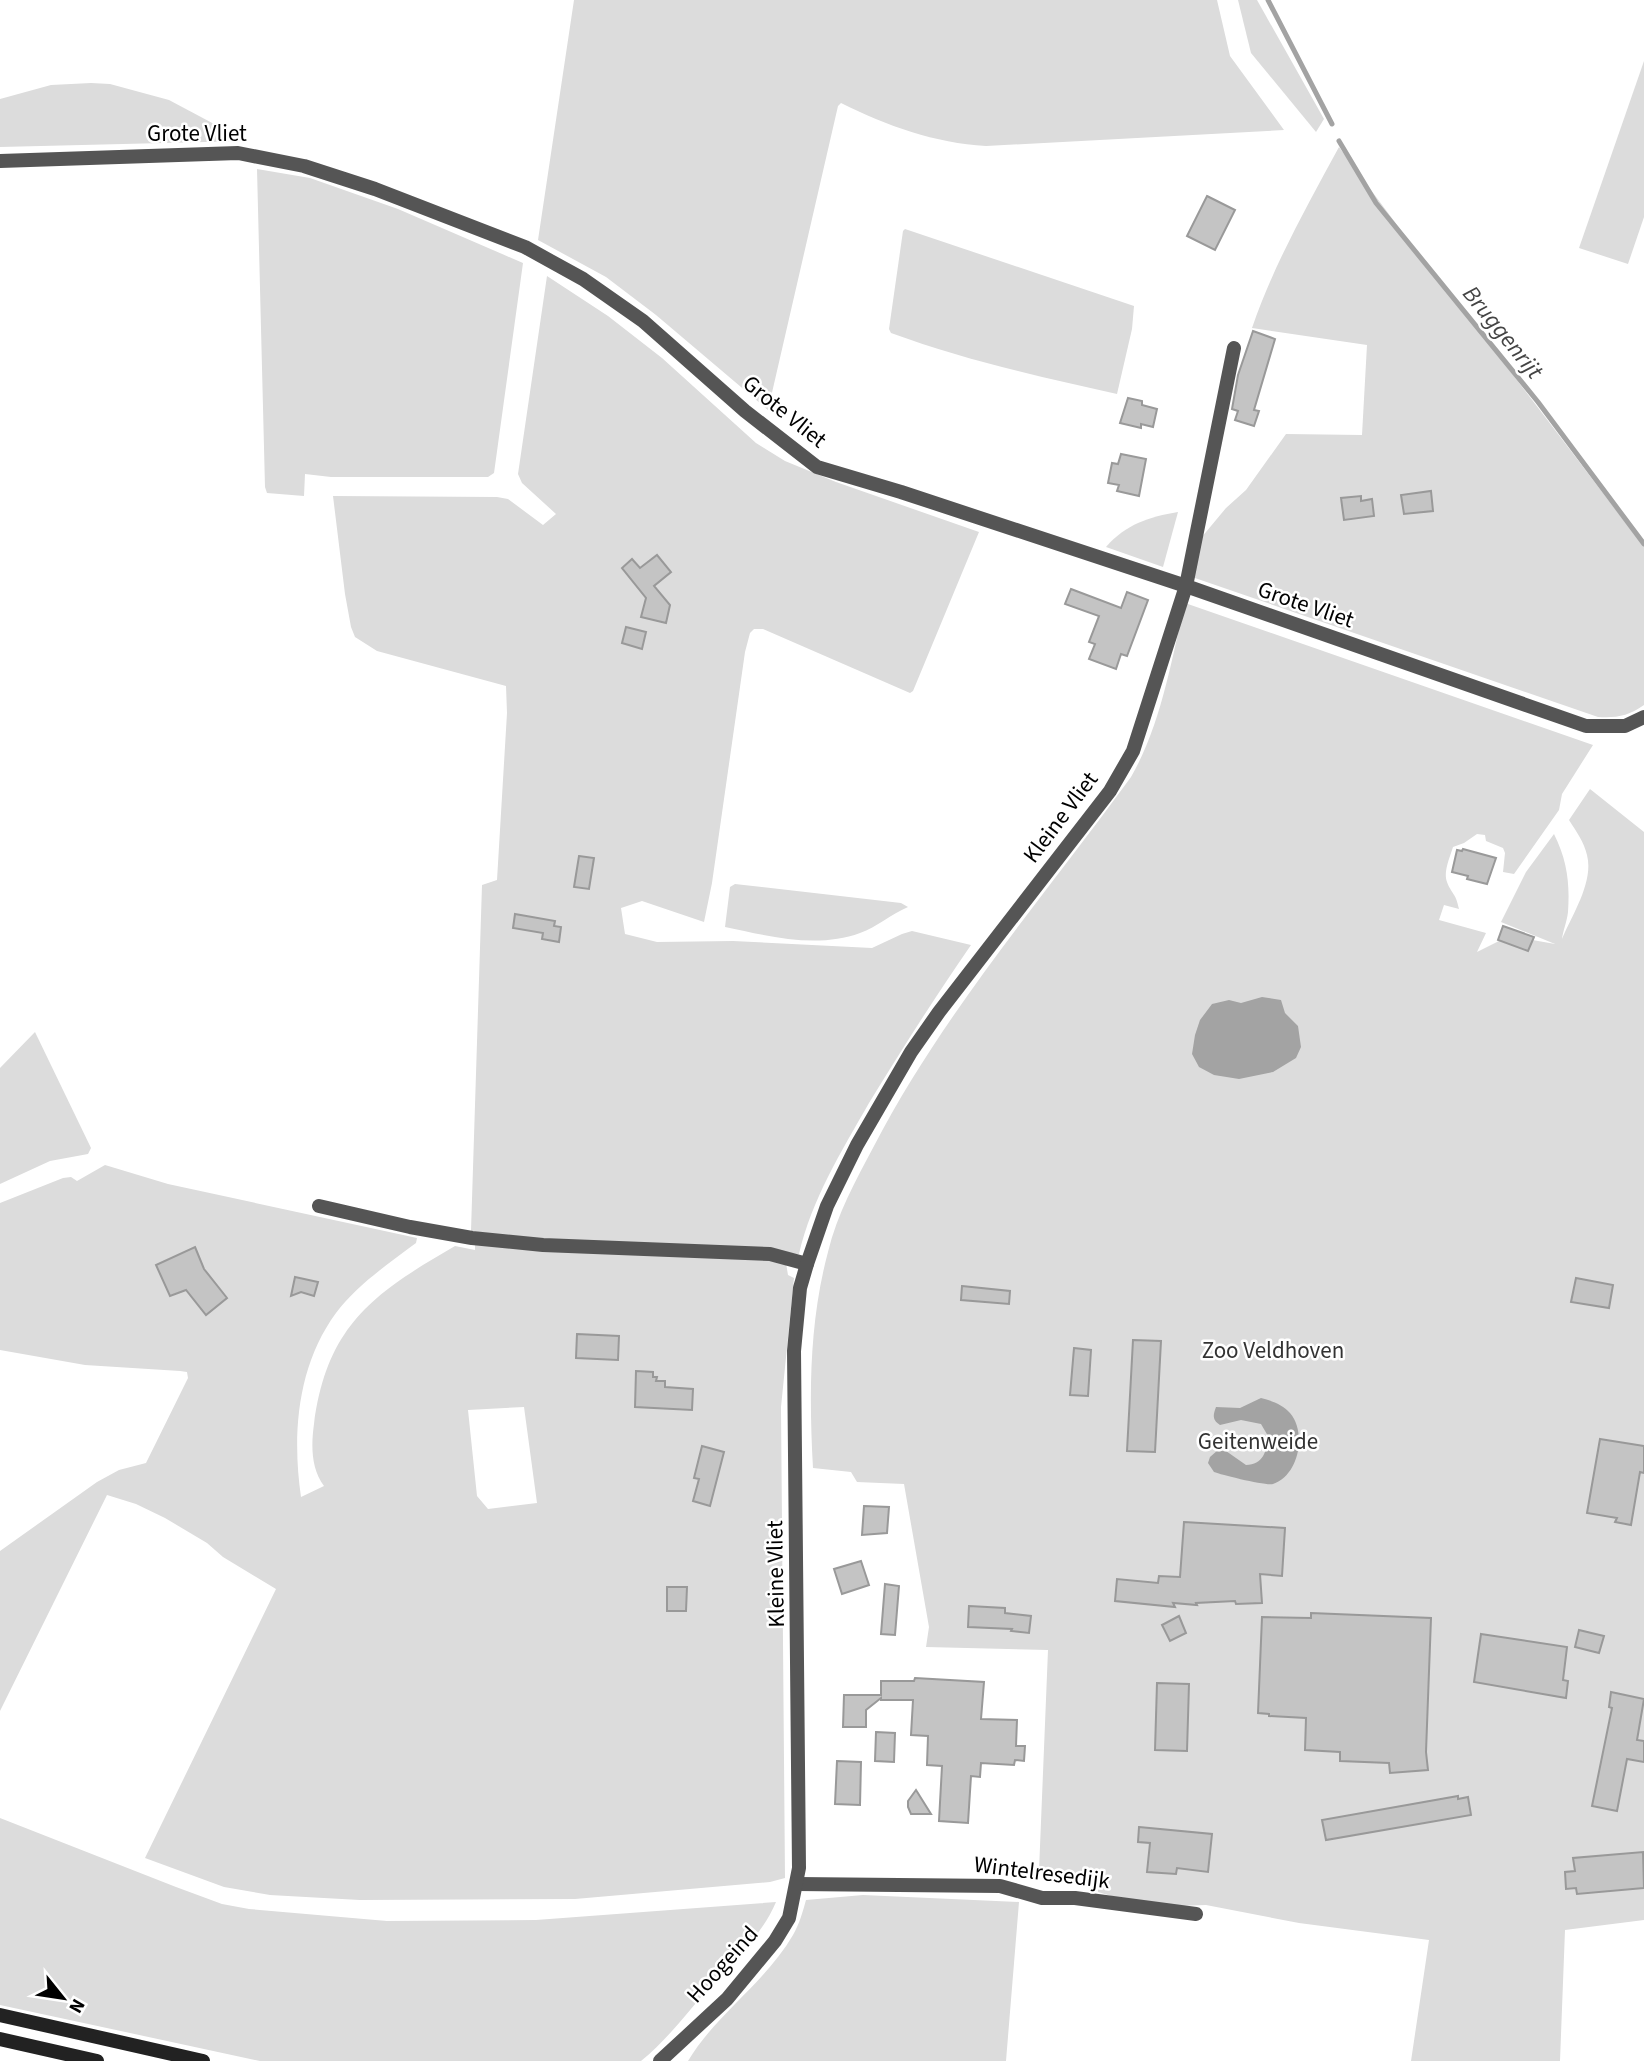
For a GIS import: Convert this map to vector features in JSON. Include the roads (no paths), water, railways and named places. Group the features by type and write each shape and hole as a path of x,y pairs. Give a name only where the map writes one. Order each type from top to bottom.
{"main road":[{"path":"0,2015 203,2061"},
{"path":"0,2039 97,2061"}],"street":[{"name":"Grote Vliet","path":"0,161 239,153 304,166 375,189 525,247 583,279 643,321 745,411 817,467 1186,586 1586,726 1625,726 1644,717"},
{"name":"Kleine Vliet","path":"797,1884 800,1745 794,1351 800,1288 827,1206 911,1052 993,940 1110,791 1133,751 1186,586 1234,348"},
{"path":"319,1206 472,1238 543,1245 770,1254 807,1264"},
{"name":"Wintelresedijk","path":"797,1884 1000,1886 1042,1898 1075,1898 1196,1914"},
{"name":"Hoogeind","path":"660,2061 727,1999 775,1941 789,1918 797,1884"}],"waterway":[{"name":"Bruggenrijt","path":"1268,0 1332,124"},
{"name":"Bruggenrijt","path":"1339,141 1376,203 1538,402 1644,544"}],"park label":[{"name":"Zoo Veldhoven","path":"1273,1350"},
{"name":"Geitenweide","path":"1258,1441"}]}
